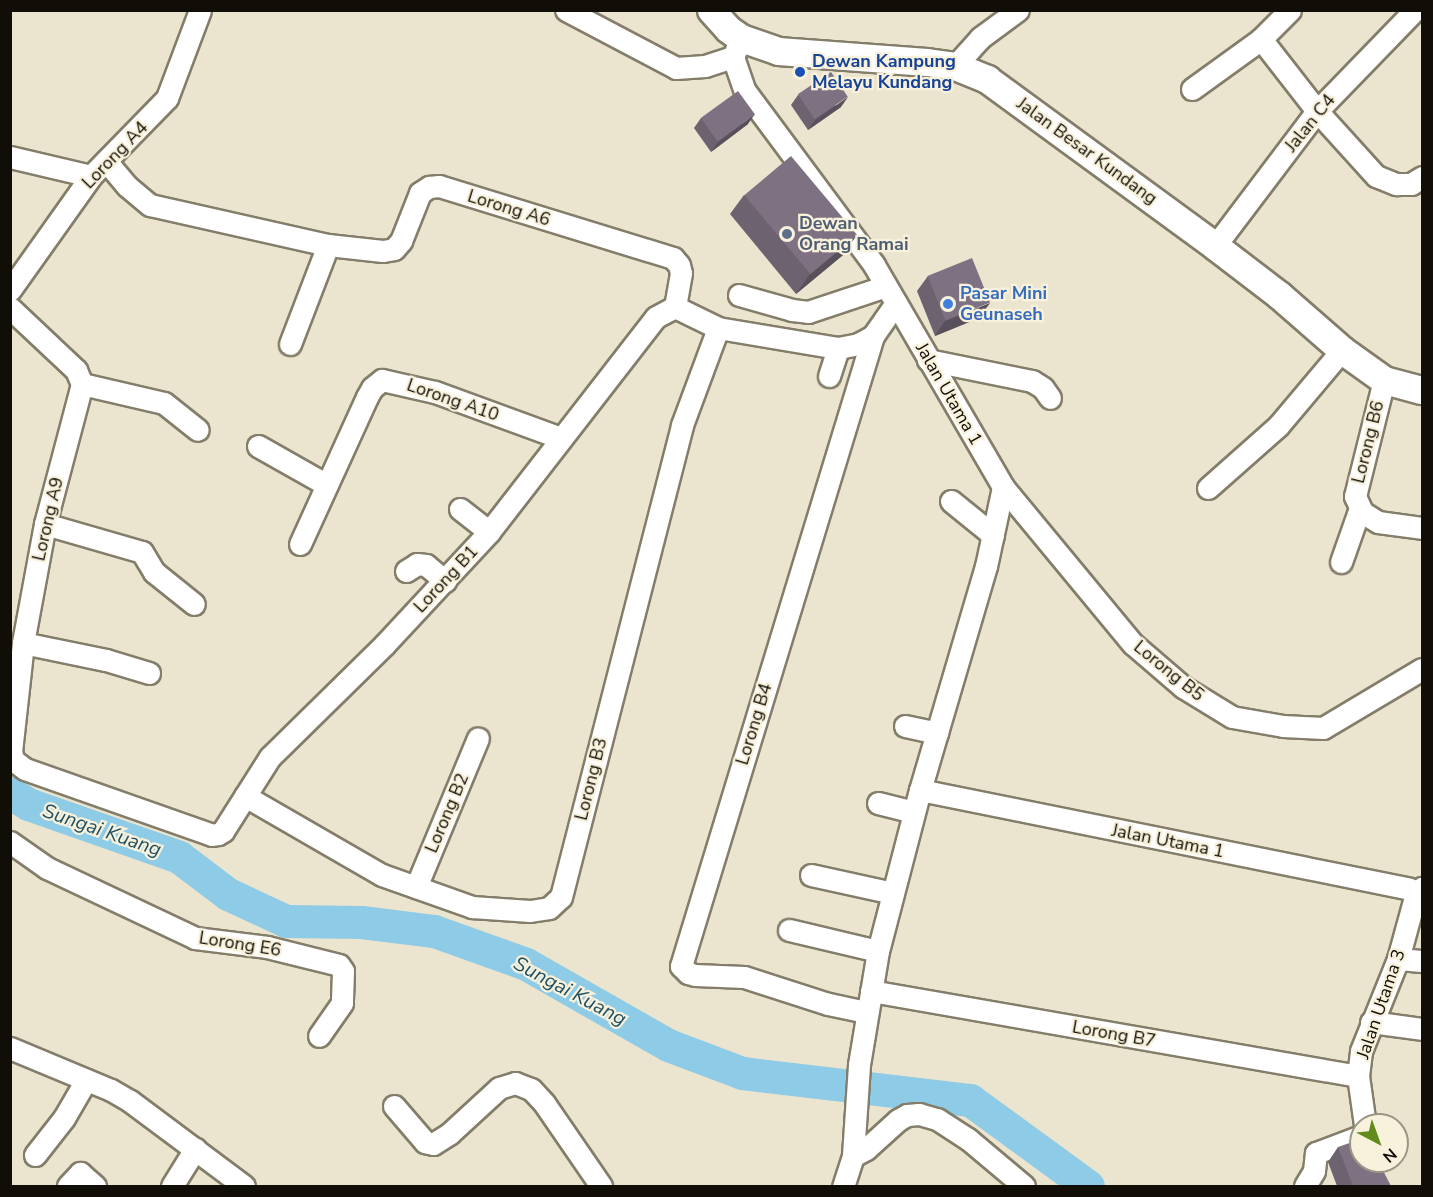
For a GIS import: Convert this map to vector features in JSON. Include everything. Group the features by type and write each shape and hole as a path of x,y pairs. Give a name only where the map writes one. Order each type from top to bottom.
{"main road":[{"name":"Jalan Besar Kundang","path":"711,10 729,29 737,47 955,66 987,79 1280,295 1342,350 1384,380 1422,390"}],"street":[{"name":"Lorong A4","path":"10,290 91,176 167,98 200,10"},
{"path":"567,10 676,68 705,66 737,47"},
{"path":"955,66 980,38 1018,10"},
{"path":"1192,89 1261,39 1290,10"},
{"name":"Jalan C4","path":"1215,246 1317,111 1415,10"},
{"path":"1261,39 1317,111 1376,176 1396,184 1411,184 1422,177"},
{"name":"Jalan Utama 1","path":"737,47 745,91 757,110 824,195 891,294 1003,487"},
{"path":"10,157 91,176"},
{"name":"Lorong A6","path":"106,161 127,186 150,205 328,245 383,251 394,249 401,241 420,193 429,187 439,186 673,258 680,265 681,273 675,307"},
{"path":"290,344 328,245"},
{"path":"739,295 792,310 808,312 891,294"},
{"name":"Lorong B4","path":"869,1002 828,1004 744,976 695,975 688,973 681,966 873,336 891,294"},
{"path":"675,307 718,328 838,348 858,344 873,336"},
{"name":"Lorong B1","path":"12,759 25,769 212,835 223,831 270,757 445,581 489,532 656,318 675,307"},
{"path":"10,308 76,370 82,384 164,403 198,430"},
{"name":"Lorong B3","path":"244,796 382,875 472,907 530,911 549,908 561,897 682,425 718,328"},
{"path":"829,376 838,348"},
{"path":"1208,488 1278,426 1342,350"},
{"path":"928,360 1032,381 1044,388 1050,398"},
{"name":"Lorong A10","path":"300,544 367,397 372,388 382,380 435,392 561,438"},
{"name":"Lorong B6","path":"1384,380 1355,496 1360,508 1378,522 1422,528"},
{"name":"Lorong A9","path":"12,759 23,643 45,524 82,384"},
{"path":"258,446 327,485"},
{"path":"843,1186 853,1156 859,1065 878,951 920,790 993,535 1003,487"},
{"name":"Lorong B5","path":"1003,487 1133,644 1183,687 1232,717 1283,726 1323,728 1422,669"},
{"path":"951,501 993,535"},
{"path":"1341,562 1360,508"},
{"path":"460,509 489,532"},
{"path":"45,524 142,552 154,572 194,604"},
{"path":"406,572 417,564 426,565 445,581"},
{"path":"23,643 106,660 149,673"},
{"path":"905,726 937,733"},
{"name":"Lorong B2","path":"416,887 478,738"},
{"name":"Jalan Utama 1","path":"920,790 1419,890"},
{"path":"878,803 914,812"},
{"name":"Lorong E6","path":"10,842 47,868 195,938 267,947 339,965 343,971 342,1003 319,1036"},
{"path":"811,875 893,893"},
{"name":"Jalan Utama 3","path":"1363,1113 1358,1076 1361,1051 1398,959 1419,890"},
{"path":"789,930 878,951"},
{"path":"1398,959 1422,961"},
{"name":"Lorong B7","path":"869,1002 1358,1076"},
{"path":"1371,1022 1422,1029"},
{"path":"10,1048 130,1101 244,1186"},
{"path":"35,1155 64,1118 86,1080"},
{"path":"394,1106 425,1142 433,1144 449,1134 500,1088 515,1083 531,1089 544,1102 601,1186"},
{"path":"853,1156 866,1149 898,1120 907,1115 920,1114 938,1119 968,1139 1024,1186"},
{"path":"1305,1186 1314,1171 1316,1153 1349,1141"},
{"path":"172,1186 195,1149"},
{"path":"68,1186 80,1173 95,1186"}],"building":[{"path":"831,72 848,97 815,119 798,94"},
{"path":"738,91 755,114 718,141 701,118"},
{"path":"791,156 857,235 810,274 744,195"},
{"path":"972,258 990,303 945,320 927,276"},
{"path":"1349,1143 1349,1173 1384,1173 1391,1186 1353,1186 1338,1147"}],"waterway":[{"name":"Sungai Kuang","path":"10,793 28,804 179,857 228,894 286,921 361,922 434,931 526,964 668,1045 742,1073 970,1100 1088,1186"}],"place":[{"name":"Dewan Kampung Melayu Kundang","path":"800,72"},
{"name":"Dewan Orang Ramai","path":"787,234"},
{"name":"Pasar Mini Geunaseh","path":"948,304"}]}
